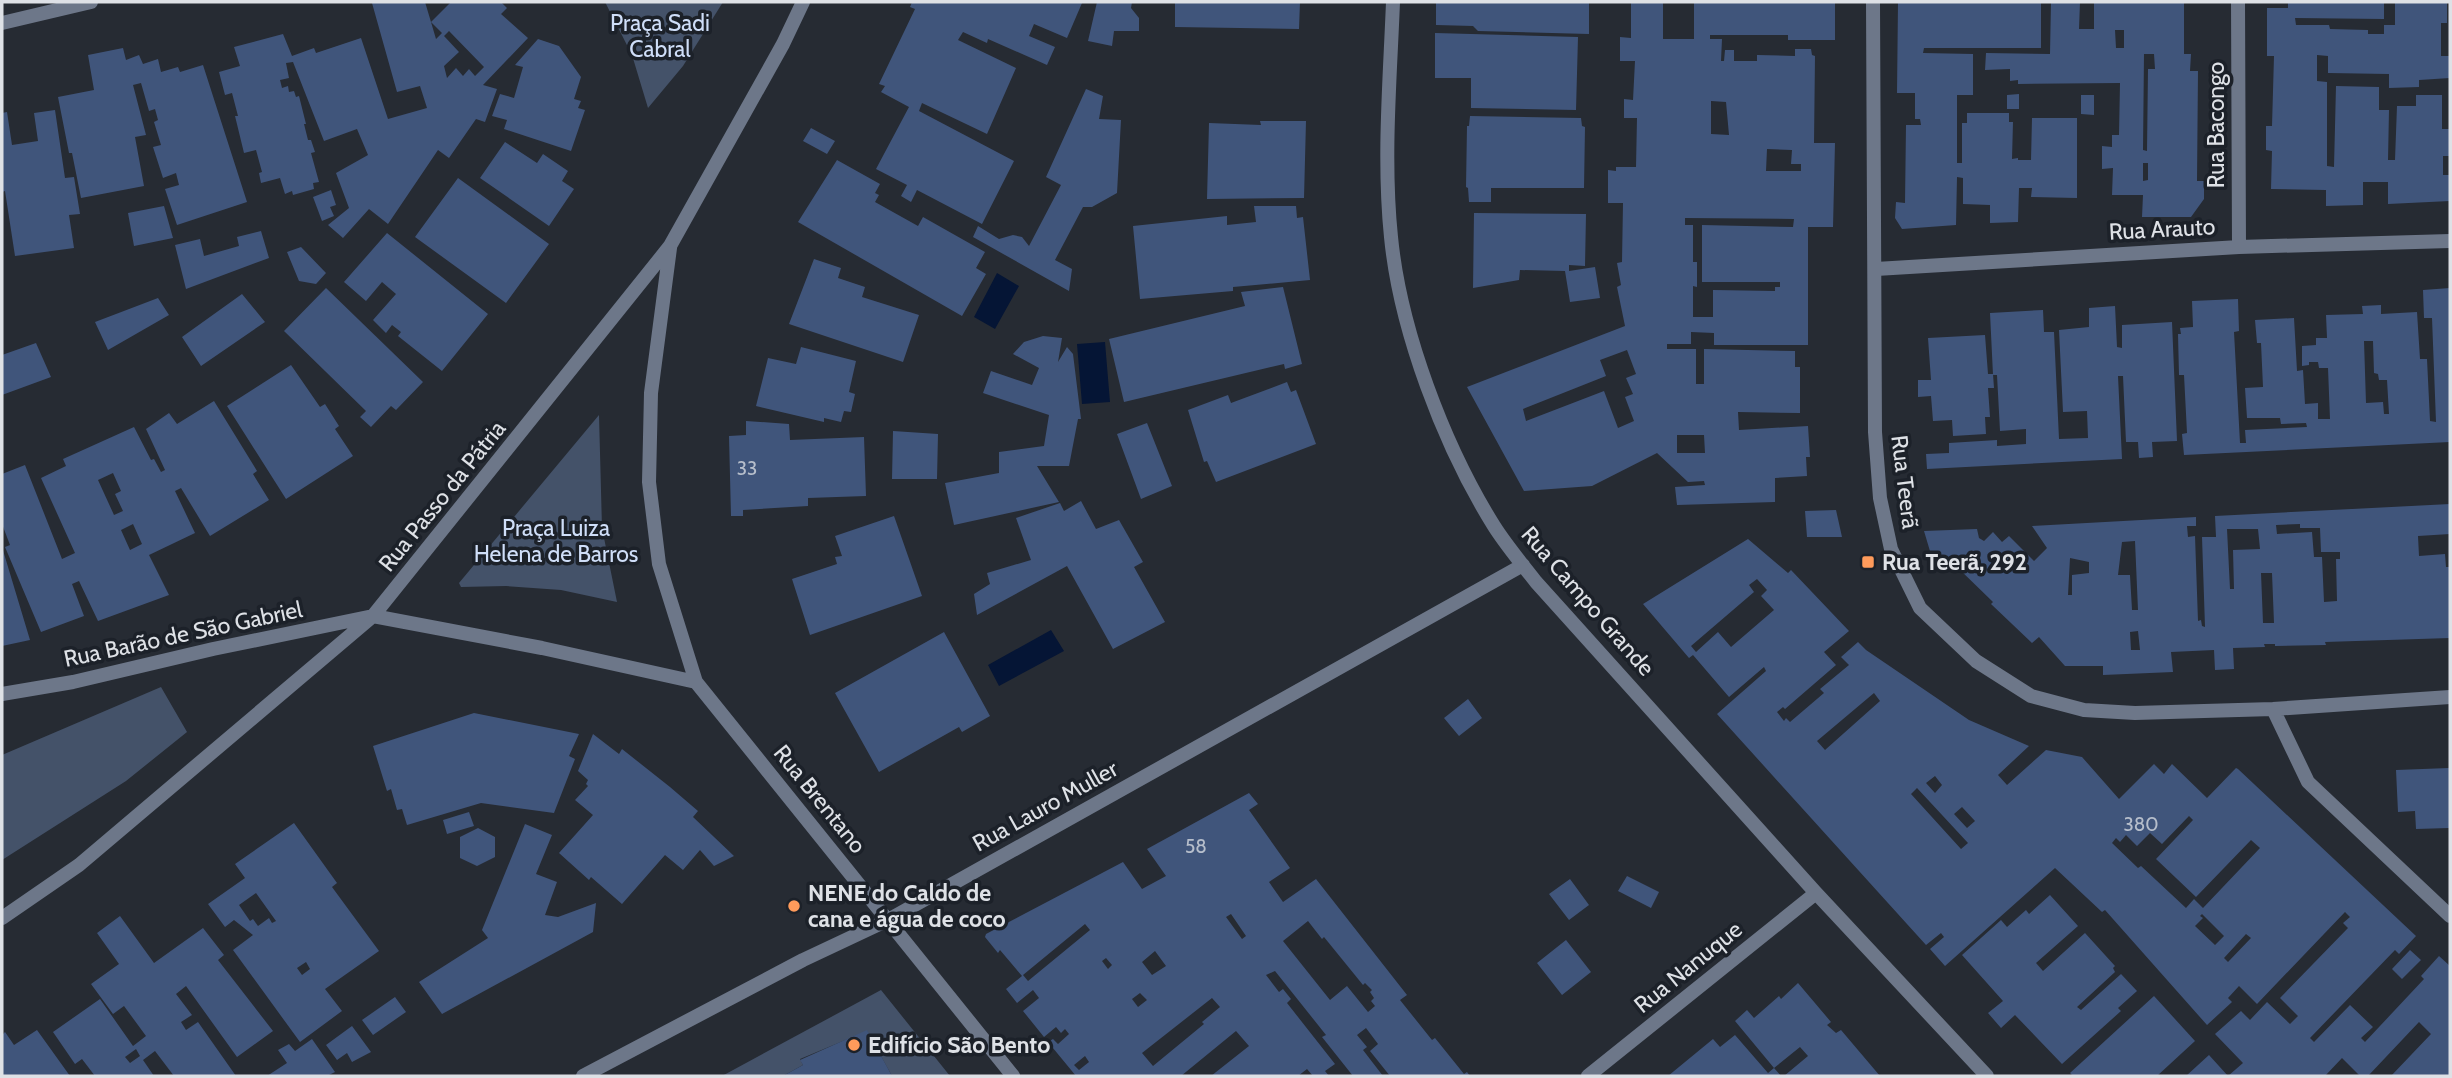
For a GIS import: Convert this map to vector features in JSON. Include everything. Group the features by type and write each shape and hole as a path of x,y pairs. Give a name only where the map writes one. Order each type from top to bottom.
{"street":[{"path":"2,23 91,2"},
{"name":"Rua Passo da Pátria","path":"2,919 79,865 373,616 670,246 783,44 803,2"},
{"name":"Rua Campo Grande","path":"1393,2 1388,146 1391,237 1405,319 1429,392 1465,473 1494,527 1523,565 1816,893 1987,1076"},
{"name":"Rua Teerã","path":"1873,2 1875,432 1881,498 1891,549 1920,608 1976,662 2031,696 2084,709 2136,713 2273,709 2450,697"},
{"name":"Rua Bacongo","path":"2238,2 2239,247"},
{"name":"Rua Arauto","path":"1876,269 2239,247 2450,241"},
{"name":"Rua Brentano","path":"670,246 651,393 649,482 659,564 696,682 1013,1076"},
{"name":"Rua Lauro Muller","path":"583,1076 803,960 888,920 1523,565"},
{"path":"373,616 542,648 696,682"},
{"name":"Rua Barão de São Gabriel","path":"2,694 73,682 213,649 373,616"},
{"path":"2273,709 2308,782 2450,916"},
{"name":"Rua Nanuque","path":"1588,1076 1816,893"}],"green space":[{"name":"Praça Sadi Cabral","path":"605,2 723,2 683,66 648,108 632,55"},
{"name":"Praça Luiza Helena de Barros","path":"599,415 602,528 617,602 561,590 506,586 461,587 459,583"},
{"path":"161,687 187,732 126,781 2,860 2,755"},
{"path":"881,990 950,1076 892,1076 867,1031 800,1059 803,1065 783,1076 722,1076"}],"shaded area":[{"path":"997,273 1019,286 995,329 974,317"},
{"path":"1105,342 1110,402 1082,404 1077,344"},
{"path":"1051,630 1064,651 999,686 988,665"}],"building":[{"path":"425,2 431,22 451,2 501,2 507,8 501,14 528,38 483,85 497,89 485,122 476,119 449,158 438,150 388,224 369,209 343,238 328,225 349,208 336,173 368,155 357,129 324,141 293,62 286,63 289,78 280,80 282,88 288,86 289,92 294,91 296,97 299,96 308,140 311,140 315,152 311,153 319,182 313,183 314,189 293,195 292,191 285,194 280,178 261,183 259,173 262,172 256,150 244,153 232,93 225,95 219,72 240,66 234,47 283,34 292,56 314,48 316,53 361,38 388,119 427,108 420,86 397,92 372,3","holes":["431,22 442,33 436,39","449,31 484,67 475,76 469,69 463,76 456,68 447,78 444,66 459,52 444,36"]},
{"path":"912,2 1082,3 1067,38 1034,24 1029,36 1055,47 1047,65 988,39 987,43 963,32 958,40 1016,68 987,134 922,103 919,111 1014,161 982,224 917,190 911,202 901,196 907,185 876,169 909,107 881,92 885,86 879,84 915,9 910,7"},
{"path":"1097,2 1132,2 1131,8 1139,18 1139,31 1114,31 1112,46 1088,41"},
{"path":"1175,2 1300,2 1299,29 1175,27"},
{"path":"1436,2 1589,2 1589,34 1478,31 1473,26 1436,25"},
{"path":"1631,2 1663,2 1663,39 1694,39 1694,2 1835,2 1835,40 1788,40 1788,35 1710,35 1710,39 1722,39 1721,61 1724,61 1725,50 1734,50 1734,61 1757,61 1757,55 1795,56 1795,49 1811,49 1812,55 1815,56 1814,143 1835,143 1833,227 1808,227 1808,345 1714,345 1714,333 1691,332 1691,344 1667,344 1667,349 1696,349 1696,384 1704,384 1704,349 1795,351 1795,367 1800,367 1800,413 1738,412 1739,430 1808,426 1810,457 1806,457 1807,476 1775,478 1775,502 1677,505 1675,487 1705,485 1704,481 1688,482 1657,453 1592,486 1524,491 1467,387 1625,326 1617,287 1621,285 1617,263 1622,262 1623,203 1608,203 1608,170 1616,171 1616,167 1636,167 1637,118 1624,118 1624,99 1633,100 1635,61 1620,61 1620,37 1631,38","holes":["1711,101 1726,102 1729,135 1711,134","1767,149 1792,150 1791,164 1801,164 1801,171 1766,171","1685,218 1794,219 1793,227 1702,225 1702,282 1780,282 1780,287 1775,287 1775,291 1713,290 1713,317 1693,317 1693,286 1697,287 1697,262 1693,262 1693,225 1685,225","1627,350 1636,374 1626,378 1633,394 1625,397 1634,421 1618,428 1604,391 1526,421 1523,409 1606,376 1600,360","1677,435 1704,435 1705,453 1677,453"]},
{"path":"1898,2 2041,2 2041,48 1924,48 1923,53 1973,54 1973,95 1957,95 1957,163 1962,163 1962,123 1967,123 1967,113 2009,113 2009,122 2013,122 2012,159 2018,160 2031,160 2032,118 2077,118 2077,198 2031,197 2032,188 2019,188 2018,222 1990,223 1990,205 1963,204 1963,178 1957,177 1956,225 1902,229 1895,218 1896,202 1905,203 1906,125 1921,125 1920,119 1915,119 1915,93 1897,93"},
{"path":"2051,2 2080,2 2079,29 2094,29 2094,3 2184,2 2184,54 2191,54 2190,71 2198,71 2197,181 2204,181 2204,199 2191,217 2142,217 2143,195 2112,195 2113,168 2102,169 2102,146 2112,147 2112,135 2119,135 2120,83 2018,84 2018,80 2010,81 2010,69 1985,70 1986,53 2050,54","holes":["2115,30 2124,30 2124,48 2116,48","2144,54 2154,54 2155,69 2148,69 2147,151 2143,150","2143,163 2148,163 2148,180 2143,181"]},
{"path":"2288,2 2384,2 2384,19 2295,18 2296,25 2329,25 2330,29 2368,30 2368,34 2384,34 2384,25 2395,25 2395,2 2447,2 2447,23 2441,23 2441,56 2450,56 2450,78 2419,80 2419,87 2389,88 2389,74 2328,73 2328,56 2317,55 2317,81 2327,82 2327,166 2334,167 2336,86 2379,87 2379,110 2389,110 2388,160 2395,160 2397,106 2416,106 2416,95 2442,95 2442,129 2450,129 2450,156 2443,156 2443,175 2450,175 2450,201 2388,204 2388,182 2363,182 2363,205 2326,206 2326,190 2271,189 2272,151 2266,150 2266,126 2272,126 2274,56 2267,56 2267,8 2288,8"},
{"path":"1435,33 1578,37 1576,110 1471,108 1471,78 1435,78"},
{"path":"538,39 559,46 581,77 574,99 581,101 578,108 585,110 571,151 504,129 507,120 492,116 500,94 514,98 523,67 515,65"},
{"path":"123,48 126,60 139,55 143,64 158,59 161,72 178,67 180,72 203,65 247,202 177,225 165,189 179,185 176,173 163,178 153,147 161,145 154,122 158,120 155,109 149,111 141,83 133,85 146,135 135,137 144,186 81,198 58,97 94,90 88,55"},
{"path":"1086,89 1103,96 1099,119 1121,120 1117,193 1092,207 1083,207 1055,260 1072,269 1069,291 973,237 978,226 999,239 1013,235 1022,237 1029,246 1061,185 1046,177"},
{"path":"2019,94 2019,109 2007,109 2007,95"},
{"path":"2081,95 2094,95 2094,115 2081,114"},
{"path":"55,110 65,178 74,177 80,214 69,215 74,248 15,256 5,191 2,192 2,113 7,112 12,145 38,141 34,113"},
{"path":"1470,116 1581,118 1582,126 1585,127 1584,188 1491,188 1491,202 1469,202 1466,187 1467,126"},
{"path":"1260,121 1306,121 1304,198 1207,199 1209,123 1261,125"},
{"path":"811,128 835,141 827,154 803,141"},
{"path":"505,142 537,163 543,154 568,171 562,181 574,189 549,226 480,178"},
{"path":"837,160 880,184 875,193 879,195 875,202 918,226 923,217 985,252 976,268 986,274 962,316 798,222"},
{"path":"458,178 549,244 506,303 415,237"},
{"path":"331,190 336,205 330,207 334,216 322,221 313,197"},
{"path":"164,206 173,238 134,246 128,213"},
{"path":"1254,206 1296,206 1297,218 1303,217 1310,280 1233,287 1233,291 1140,299 1133,226 1227,216 1227,225 1256,222"},
{"path":"1474,213 1586,214 1585,266 1569,265 1569,271 1595,267 1600,298 1570,302 1565,271 1520,270 1519,280 1473,288"},
{"path":"261,231 269,258 186,289 175,245 200,239 204,256 239,246 237,237"},
{"path":"387,233 488,314 442,371 398,336 401,332 392,325 386,333 373,320 396,294 382,282 366,301 344,282"},
{"path":"301,247 326,273 316,284 299,281 287,252"},
{"path":"814,259 841,268 838,278 865,287 862,297 919,315 903,362 789,324"},
{"path":"1283,287 1302,364 1285,369 1284,364 1124,402 1109,339 1245,306 1241,292"},
{"path":"326,288 423,382 396,410 391,406 371,427 360,417 366,411 284,331"},
{"path":"2450,288 2450,442 2184,455 2182,434 2187,433 2184,375 2179,375 2178,334 2181,334 2180,328 2193,327 2192,301 2238,299 2239,331 2234,332 2240,443 2246,443 2245,430 2307,427 2306,423 2281,424 2280,418 2247,418 2245,388 2263,387 2261,343 2257,343 2255,320 2294,318 2297,371 2303,370 2305,404 2318,403 2318,419 2330,419 2328,368 2319,368 2318,362 2309,362 2309,365 2302,366 2302,346 2316,345 2316,338 2327,338 2326,315 2363,314 2362,306 2381,305 2381,314 2417,312 2420,359 2427,359 2430,421 2436,422 2432,318 2424,318 2423,290","holes":["2364,341 2373,341 2374,373 2378,374 2379,380 2387,380 2389,414 2384,414 2383,402 2366,403"]},
{"path":"242,294 265,322 201,366 182,337"},
{"path":"158,298 169,315 108,350 95,322"},
{"path":"2115,306 2117,347 2122,348 2122,325 2172,322 2177,441 2152,442 2153,457 2139,458 2138,442 2126,442 2123,376 2118,376 2122,459 1927,469 1926,454 1949,453 1949,443 1997,440 1997,446 2026,444 2026,429 2000,431 1997,375 1993,375 1990,313 2043,310 2044,332 2054,332 2059,439 2088,438 2087,411 2063,412 2059,330 2089,327 2089,308"},
{"path":"1985,335 1988,374 1993,374 1994,388 1988,388 1990,417 1985,417 1986,434 1953,436 1952,420 1933,421 1931,396 1918,397 1918,380 1931,380 1928,338"},
{"path":"1043,336 1062,338 1058,362 1067,347 1073,354 1081,419 1078,419 1069,466 1037,466 1059,502 954,525 945,483 999,473 999,452 1044,446 1049,415 983,393 991,371 1032,385 1039,368 1013,354 1024,342"},
{"path":"36,343 51,377 2,395 2,355"},
{"path":"801,347 856,361 849,392 855,394 851,412 844,411 841,422 824,418 824,422 756,406 768,358 796,364"},
{"path":"291,365 320,407 325,404 339,426 335,429 353,456 286,499 227,406"},
{"path":"1287,382 1291,392 1296,390 1316,444 1216,482 1207,461 1204,462 1188,410 1228,395 1231,403"},
{"path":"214,401 257,471 253,474 269,500 210,536 181,488 175,491 195,533 149,555 169,595 98,621 79,581 72,584 84,616 41,632 5,547 10,545 2,524 2,474 25,465 62,559 75,553 41,478 66,466 63,459 134,427 151,460 154,459 161,472 165,470 146,429 169,413 177,424","holes":["113,473 121,491 115,494 123,511 114,515 98,480","133,524 142,544 130,550 121,530"]},
{"path":"746,421 789,424 790,440 864,437 866,496 808,498 808,506 743,510 743,516 731,516 729,436 746,435"},
{"path":"1147,423 1172,486 1141,499 1117,434"},
{"path":"893,431 938,434 937,479 892,479"},
{"path":"1081,501 1096,529 1119,520 1143,562 1134,567 1165,622 1113,649 1067,566 977,615 974,594 990,584 987,573 1031,560 1016,518 1060,503 1064,511"},
{"path":"2450,504 2450,534 2418,536 2419,556 2445,554 2446,567 2450,567 2450,638 2325,642 2326,645 2264,644 2265,647 2233,648 2234,669 2215,670 2214,650 2171,652 2173,672 2103,675 2103,666 2065,666 2039,637 2032,643 1956,566 1935,568 1924,531 1977,529 1979,538 1984,541 1993,532 2002,542 2009,536 2034,561 2047,548 2032,526 2196,517 2196,526 2187,526 2188,537 2195,536 2198,621 2201,620 2202,626 2205,627 2202,537 2216,537 2215,516","holes":["2300,524 2300,528 2320,528 2321,552 2340,552 2340,559 2336,559 2337,601 2324,602 2322,557 2314,557 2312,532 2277,534 2276,525","2227,529 2258,529 2260,549 2233,550 2234,589 2230,589","2135,541 2138,610 2132,610 2130,575 2118,575 2122,542","2070,558 2089,562 2089,573 2072,575 2072,595 2068,595","2261,573 2272,573 2274,623 2263,623","2138,631 2140,650 2131,650 2130,632"]},
{"path":"1836,510 1842,537 1807,537 1805,511"},
{"path":"894,516 922,596 810,635 792,579 837,564 835,557 842,556 835,536"},
{"path":"1748,539 1788,573 1791,570 1849,631 1824,652 1836,665 1785,709 1783,707 1777,712 1784,721 1786,718 1790,722 1824,693 1820,689 1849,665 1841,657 1858,642 1969,720 2029,746 1998,775 2007,785 2046,750 2082,757 2119,799 2154,764 2164,774 2172,764 2207,798 2238,769 2416,936 2399,954 2395,950 2310,1038 2314,1042 2350,1005 2373,1027 2361,1038 2365,1042 2424,979 2421,976 2439,956 2450,966 2450,1076 2391,1076 2431,1034 2419,1022 2368,1076 2360,1076 2342,1058 2325,1076 2228,1076 2243,1063 2215,1034 2241,1011 2250,1020 2267,1002 2290,1024 2298,1016 2280,998 2348,928 2343,923 2350,917 2345,912 2257,1004 2239,986 2228,998 2232,1002 2207,1025 2105,910 2102,912 2055,868 1945,966 1930,949 1944,937 1941,933 1926,945 1717,714 1766,671 1764,667 1729,697 1693,655 1689,658 1643,604","holes":["1757,579 1767,590 1761,596 1774,610 1731,647 1718,632 1696,652 1691,646 1754,592 1749,585","1874,693 1880,701 1825,750 1817,741","1935,776 1942,785 1935,793 1926,783","1917,788 1968,843 1961,849 1911,794","1962,807 1975,821 1967,828 1954,814","2189,816 2193,820 2156,859 2196,897 2251,840 2260,848 2203,908 2194,899 2186,908 2112,843 2116,838 2120,842 2126,835 2137,846 2150,833 2162,844","2202,914 2224,936 2215,945 2195,926 2203,918 2200,916","2246,934 2251,938 2228,962 2224,958"]},
{"path":"2,547 30,640 2,646"},
{"path":"944,632 990,716 962,732 959,727 879,772 835,693"},
{"path":"1468,699 1482,718 1459,736 1444,718"},
{"path":"474,713 579,734 569,756 575,759 554,813 481,803 407,825 402,809 397,810 391,789 387,791 373,746"},
{"path":"593,734 619,754 622,749 698,811 693,817 734,856 714,866 700,850 683,870 665,855 622,904 591,877 589,880 559,853 593,815 575,800 588,786 588,780 578,771"},
{"path":"2449,768 2449,828 2416,829 2415,811 2398,812 2396,770"},
{"path":"1249,793 1258,804 1249,810 1290,868 1269,882 1283,902 1316,879 1407,995 1400,1000 1432,1040 1435,1038 1464,1074 1467,1072 1470,1076 1390,1076 1370,1051 1378,1044 1366,1028 1357,1035 1367,1047 1363,1050 1383,1076 1353,1076 1322,1037 1326,1035 1275,971 1266,975 1279,992 1283,989 1291,999 1287,1003 1335,1064 1325,1071 1329,1076 1313,1076 1307,1069 1298,1076 1211,1076 1249,1046 1236,1031 1181,1076 1076,1076 1048,1042 1053,1039 1058,1044 1069,1034 1065,1029 1061,1033 1056,1027 1044,1037 1023,1011 1039,998 1033,990 1017,1003 1006,989 1022,976 985,937 986,934 1123,862 1142,889 1166,876 1147,849","holes":["1231,914 1246,936 1242,939 1226,917","1308,921 1363,985 1365,983 1372,990 1370,992 1374,998 1371,1001 1375,1006 1368,1012 1347,986 1330,1000 1283,941","1085,924 1090,930 1028,981 1023,975","1155,951 1166,966 1152,975 1142,962","1106,958 1112,965 1108,969 1102,961","1140,993 1147,1000 1138,1007 1132,999","1212,998 1220,1007 1202,1022 1204,1024 1153,1066 1142,1053","1085,1056 1089,1062 1079,1070 1074,1065"]},
{"path":"469,812 474,826 447,834 443,820"},
{"path":"294,823 337,883 332,887 379,951 325,989 342,1011 300,1042 233,950 253,935 234,920 225,927 208,904 245,878 235,864","holes":["256,893 276,921 272,923 269,918 258,926 253,919 250,921 239,905","306,962 310,969 302,975 297,968"]},
{"path":"525,824 552,835 536,874 557,882 545,915 558,917 596,903 593,932 442,1014 419,982 488,938 482,930"},
{"path":"478,828 495,837 495,857 477,866 460,858 460,837"},
{"path":"1627,876 1659,892 1651,908 1618,891"},
{"path":"1570,879 1589,905 1569,920 1549,894"},
{"path":"2050,895 2078,926 2036,963 2043,971 2085,933 2115,966 2115,972 2077,1007 2081,1010 2121,974 2137,991 2118,1008 2121,1011 2062,1064 2015,1015 2001,1028 1988,1013 2003,1001 1962,955 2001,920 2007,927 2026,910 2029,914"},
{"path":"120,916 154,963 203,928 224,955 218,960 273,1031 237,1057 186,986 176,994 192,1015 181,1022 186,1030 198,1022 236,1076 174,1076 155,1051 143,1060 154,1076 95,1076 82,1059 75,1064 53,1032 100,999 133,1046 146,1036 124,1006 113,1014 91,984 119,964 97,933","holes":["136,1049 140,1056 130,1063 125,1057"]},
{"path":"1566,940 1591,972 1562,995 1537,963"},
{"path":"2410,950 2421,960 2402,979 2392,969"},
{"path":"1798,983 1831,1022 1827,1025 1836,1033 1841,1030 1880,1076 1784,1076 1808,1056 1800,1047 1774,1068 1735,1021 1747,1010 1754,1018"},
{"path":"2154,996 2195,1041 2157,1076 2073,1076 2070,1073"},
{"path":"395,997 406,1012 373,1035 362,1020"},
{"path":"352,1026 371,1052 352,1062 347,1053 337,1060 326,1045"},
{"path":"37,1030 70,1076 2,1076 2,1035 5,1032 14,1045"},
{"name":"Edifício São Bento","path":"867,1030 892,1076 783,1076 803,1065 800,1060"},
{"path":"1735,1035 1768,1073 1774,1068 1781,1076 1668,1076 1713,1039 1720,1047"},
{"path":"312,1039 335,1072 327,1076 267,1076 287,1063 278,1050 289,1044 295,1051"},
{"path":"2209,1055 2228,1076 2186,1076"}],"place":[{"name":"Rua Teerã, 292","path":"1868,562"},
{"name":"NENE do Caldo de cana e água de coco","path":"794,906"},
{"name":"Edifício São Bento","path":"854,1045"}]}
